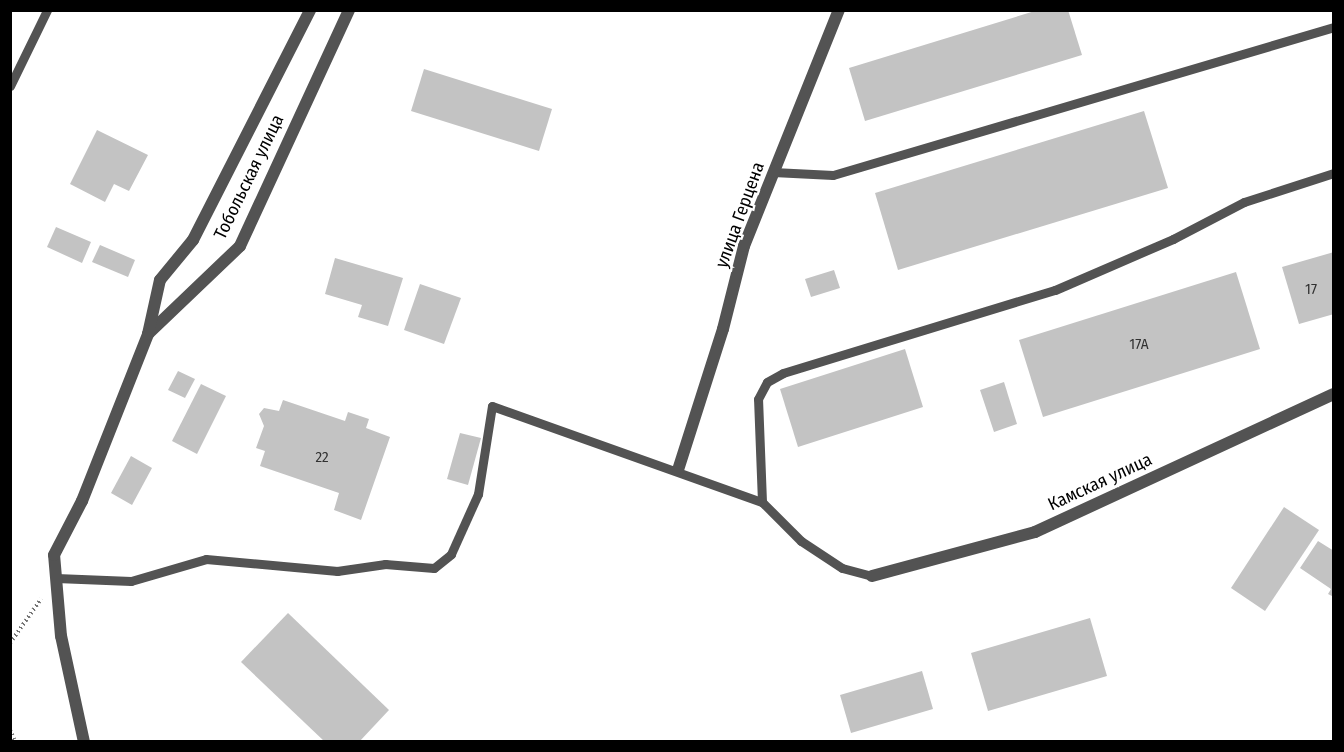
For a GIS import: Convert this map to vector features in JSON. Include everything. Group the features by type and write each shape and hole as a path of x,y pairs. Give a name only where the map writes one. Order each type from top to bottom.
{"street":[{"path":"84,741 61,636 54,555 82,501 148,334 160,280 193,240 310,10"},
{"name":"Тобольская улица","path":"148,334 240,246 349,10"},
{"name":"улица Герцена","path":"678,470 723,329 744,246 839,10"},
{"name":"Камская улица","path":"872,576 1035,532 1334,394"}],"lane":[{"path":"10,86 47,10"},
{"path":"773,172 833,175 1334,27"},
{"path":"762,502 758,399 767,382 783,373 1055,290 1173,239 1244,202 1334,174"},
{"path":"56,578 131,581 206,559 338,571 385,564 434,567 451,554 478,494 492,406 678,470 762,502 801,541 842,568 872,576"}],"path":[{"path":"10,643 56,578"},
{"path":"10,730 15,741"}],"building":[{"path":"1038,10 1068,10 1082,55 865,121 849,68"},
{"path":"424,69 552,109 539,151 411,111"},
{"path":"1144,111 1168,188 898,270 875,193"},
{"path":"97,130 148,155 129,191 114,184 105,202 70,184"},
{"path":"56,227 91,242 82,263 47,247"},
{"path":"100,245 135,260 128,277 92,262"},
{"path":"1334,252 1334,314 1299,324 1282,267"},
{"path":"335,258 403,278 388,326 358,317 362,305 325,294"},
{"path":"834,270 840,288 811,297 805,279"},
{"path":"1236,272 1260,349 1043,417 1019,340"},
{"path":"420,284 461,298 444,344 404,330"},
{"path":"905,349 923,407 798,447 780,389"},
{"path":"178,371 195,379 185,398 168,390"},
{"path":"1004,382 1017,424 994,432 980,390"},
{"path":"201,384 226,396 197,454 172,441"},
{"path":"283,400 345,421 348,412 369,419 366,428 390,437 361,520 334,510 339,493 260,466 265,451 256,448 264,426 259,414 264,408 279,411"},
{"path":"460,433 481,438 468,485 447,479"},
{"path":"131,456 152,468 132,505 111,493"},
{"path":"1284,507 1319,530 1265,611 1231,588"},
{"path":"1318,541 1334,551 1334,597 1328,594 1331,589 1300,568"},
{"path":"288,613 389,710 359,742 325,742 241,662"},
{"path":"1090,618 1107,676 988,711 971,653"},
{"path":"922,671 933,709 851,733 840,695"}]}
